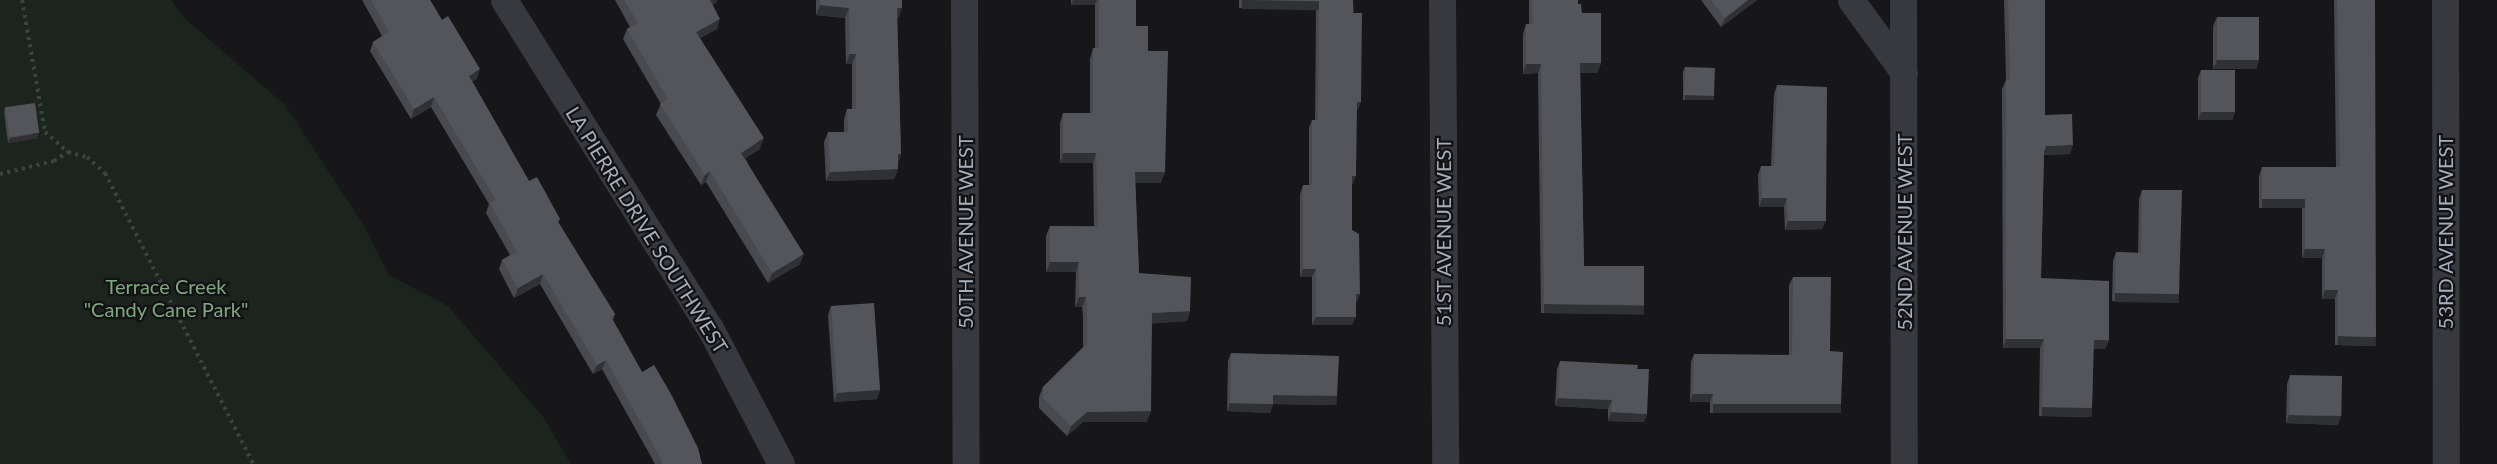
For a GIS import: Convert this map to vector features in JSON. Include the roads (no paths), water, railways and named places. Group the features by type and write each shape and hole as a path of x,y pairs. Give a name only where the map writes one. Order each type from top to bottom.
{"street":[{"name":"LA PIERRE DRIVE SOUTHWEST","path":"504,0 710,328 782,464"},
{"name":"50TH AVENUE WEST","path":"964,0 966,464"},
{"name":"51ST AVENUE WEST","path":"1442,0 1445,464"},
{"path":"1851,0 1904,73"},
{"name":"52ND AVENUE WEST","path":"1904,0 1904,464"},
{"name":"53RD AVENUE WEST","path":"2445,0 2446,464"}],"park label":[{"name":"Terrace Creek \"Candy Cane Park\"","path":"166,298"}]}
